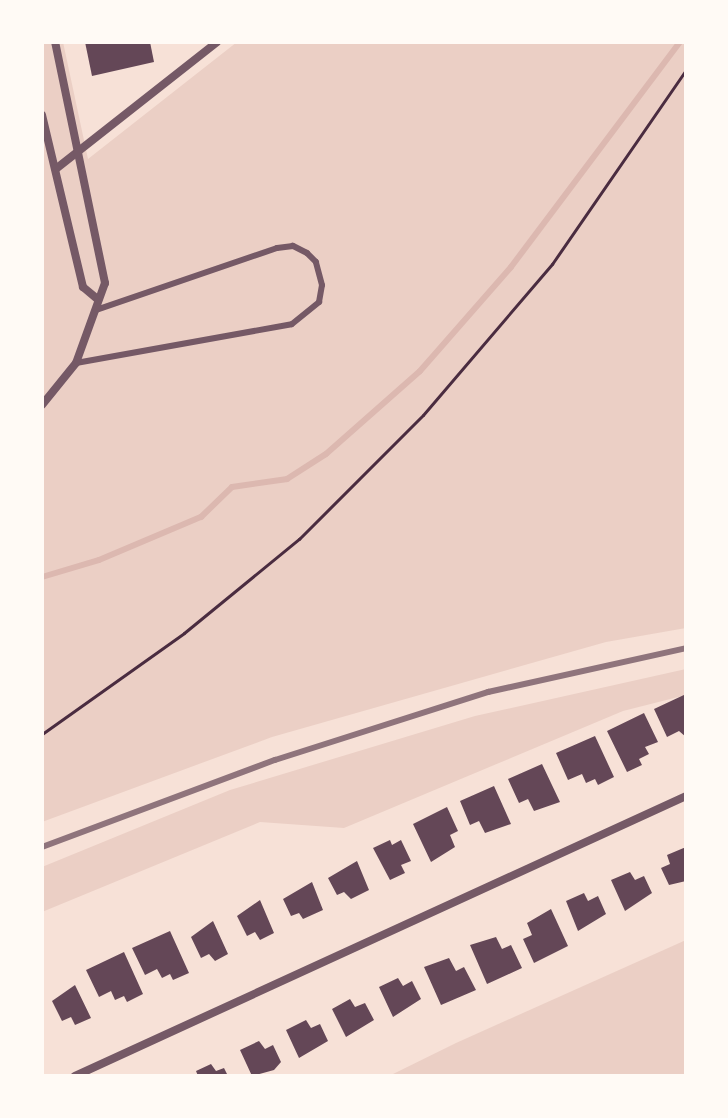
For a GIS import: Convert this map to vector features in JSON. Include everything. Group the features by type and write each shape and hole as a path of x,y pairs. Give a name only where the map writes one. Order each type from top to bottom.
{"street":[{"path":"42,405 76,363 96,310 96,298 105,283 55,42"},
{"path":"57,168 213,44"},
{"path":"42,115 83,287 96,298"},
{"path":"75,1076 686,796"}],"lane":[{"path":"76,363 292,324 319,302 322,285 316,262 293,246 96,310"}],"path":[{"path":"42,734 184,633 299,539 413,426 552,264 686,70"}],"shaded area":[{"path":"42,42 63,42 88,159 237,42 686,42 686,628 606,642 272,737 42,822"},
{"path":"686,669 686,695 623,711 344,828 260,822 42,912 42,867 230,790 475,716"},
{"path":"686,940 686,1076 389,1076 456,1043"}],"building":[{"path":"85,42 150,42 154,62 92,76"},
{"path":"686,694 686,737 679,731 667,737 654,709"},
{"path":"644,713 658,742 645,747 649,754 639,759 642,765 627,772 607,731"},
{"path":"595,736 614,777 598,785 595,779 586,783 582,774 568,780 556,753"},
{"path":"542,764 560,802 534,811 528,799 519,803 508,779"},
{"path":"494,786 511,824 485,833 479,821 470,825 460,801"},
{"path":"447,807 458,831 450,835 455,847 431,862 413,824"},
{"path":"390,840 392,845 401,840 411,861 401,865 405,873 390,880 373,848"},
{"path":"686,847 686,881 669,885 661,868 670,864 667,855"},
{"path":"357,861 369,890 351,899 344,892 337,895 328,878"},
{"path":"630,872 635,880 644,876 652,893 625,911 611,880"},
{"path":"312,882 323,910 303,919 299,913 291,916 283,899"},
{"path":"584,893 588,901 598,896 606,914 578,931 566,901"},
{"path":"260,900 274,933 260,940 255,932 247,936 237,916"},
{"path":"551,909 568,946 534,963 523,939 532,935 527,923"},
{"path":"213,921 228,954 215,961 209,954 201,958 191,937"},
{"path":"170,931 189,973 173,980 170,974 162,978 157,969 145,975 132,948"},
{"path":"496,937 502,949 511,945 522,968 487,984 470,945"},
{"path":"124,952 143,994 127,1002 124,996 115,1000 111,991 99,997 86,970"},
{"path":"449,958 456,971 464,967 476,990 441,1005 424,967"},
{"path":"398,978 403,986 412,981 421,999 393,1017 379,987"},
{"path":"75,985 91,1018 75,1025 71,1017 62,1021 52,1001"},
{"path":"350,999 355,1007 365,1003 374,1020 346,1037 332,1009"},
{"path":"306,1020 311,1028 320,1024 328,1041 299,1058 286,1030"},
{"path":"259,1041 265,1049 273,1045 281,1062 274,1070 252,1076 240,1050"},
{"path":"211,1064 216,1071 224,1068 228,1076 198,1076 196,1071"}],"waterway":[{"path":"42,577 99,560 201,517 232,487 287,479 326,454 420,371 511,267 680,42"}],"railway":[{"path":"42,847 275,760 488,692 686,648"}]}
